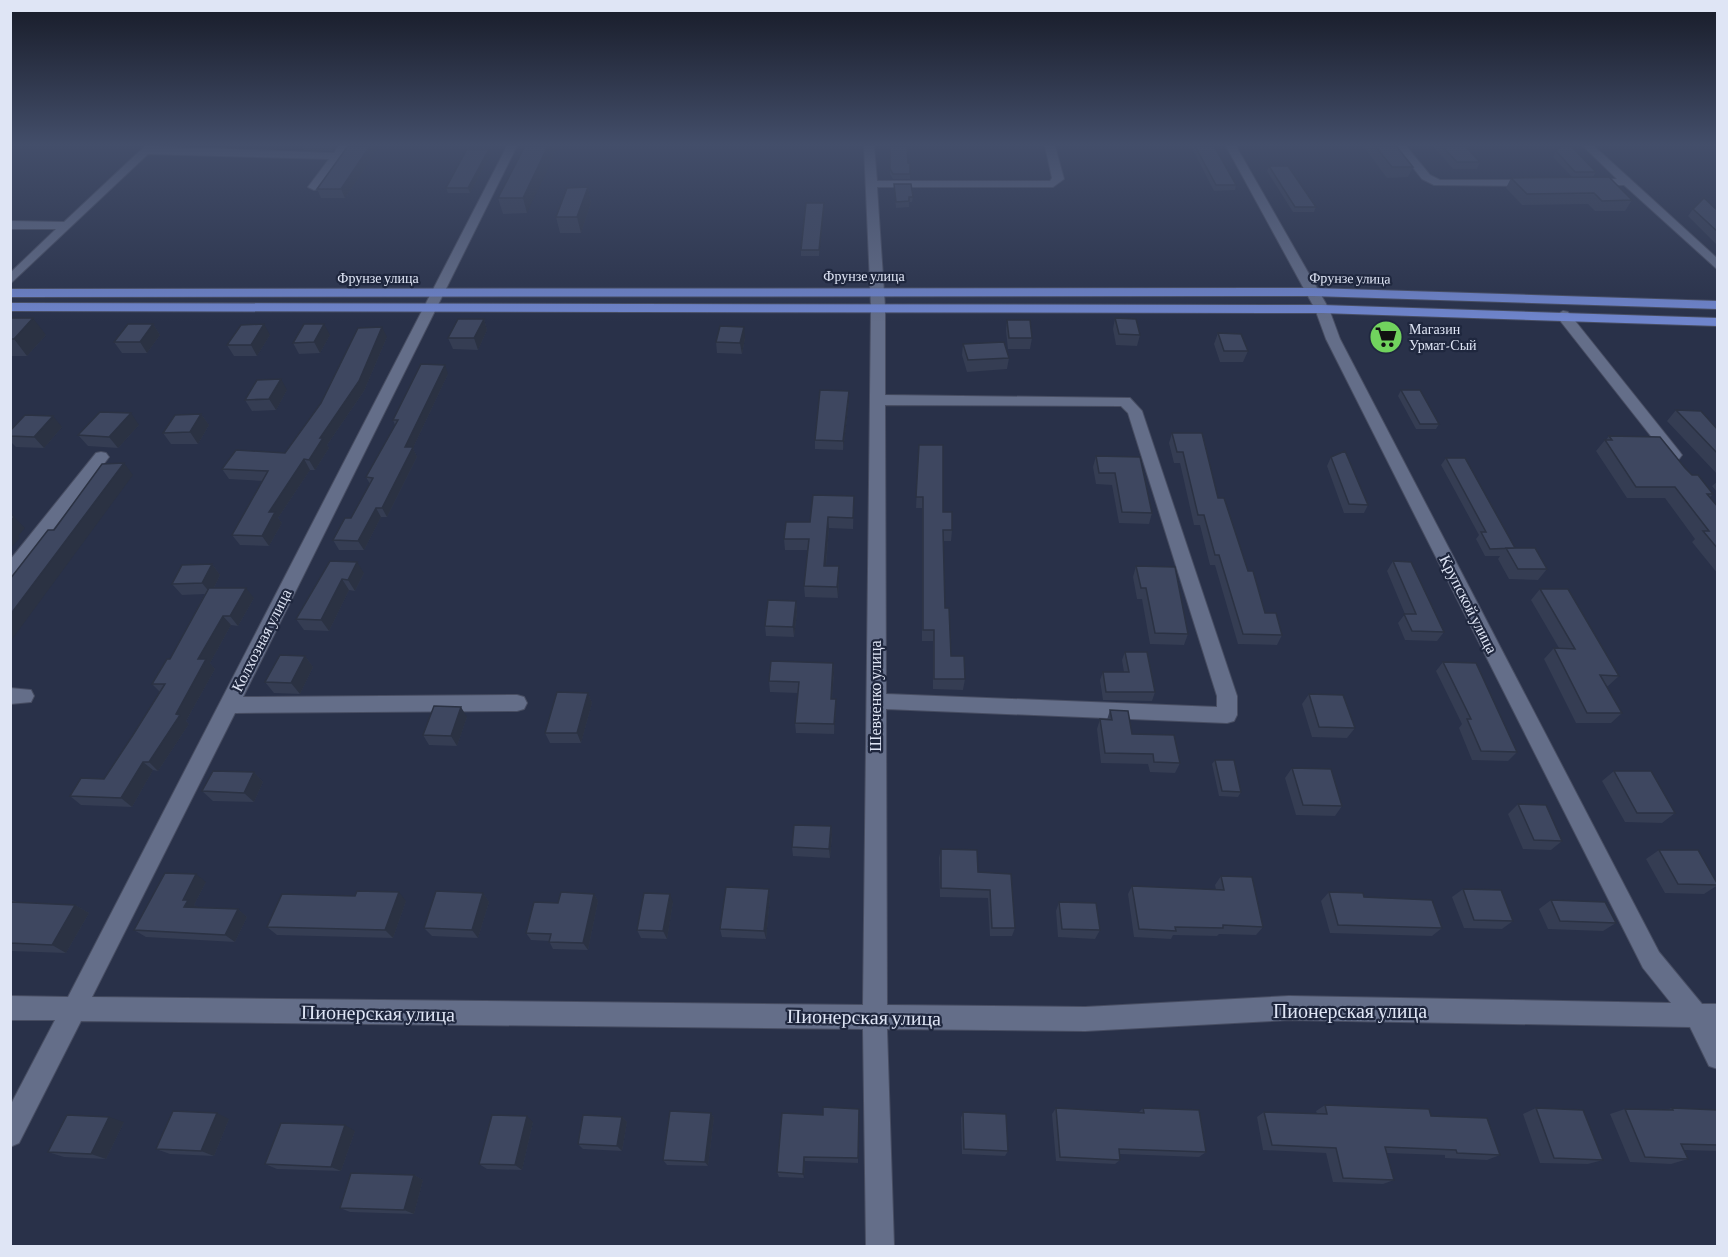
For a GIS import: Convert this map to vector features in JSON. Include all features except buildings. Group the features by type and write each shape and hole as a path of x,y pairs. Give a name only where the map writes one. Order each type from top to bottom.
{"main road":[{"name":"Фрунзе улица","path":"10,307 436,300 877,299 1313,292 1718,305"},
{"name":"Фрунзе улица","path":"10,293 436,300"},
{"name":"Фрунзе улица","path":"877,299 1563,315 1718,321"}],"street":[{"path":"10,280 87,205"},
{"name":"Колхозная улица","path":"10,1134 483,205"},
{"name":"Шевченко улица","path":"871,205 877,299 878,400 875,1017 880,1246"},
{"name":"Крупской улица","path":"1264,205 1322,309 1333,339 1651,960 1707,1016 1718,1057"},
{"path":"1652,205 1718,266"},
{"path":"10,225 64,226"},
{"path":"1563,315 1681,463"},
{"path":"875,700 1227,715 1227,696 1135,411 1125,401 878,400"},
{"path":"10,573 101,457"},
{"path":"228,705 517,704"},
{"name":"Пионерская улица","path":"10,1008 1085,1019 1290,1008 1707,1016"}],"place":[{"name":"Магазин Урмат-Сый","path":"1386,337"}]}
